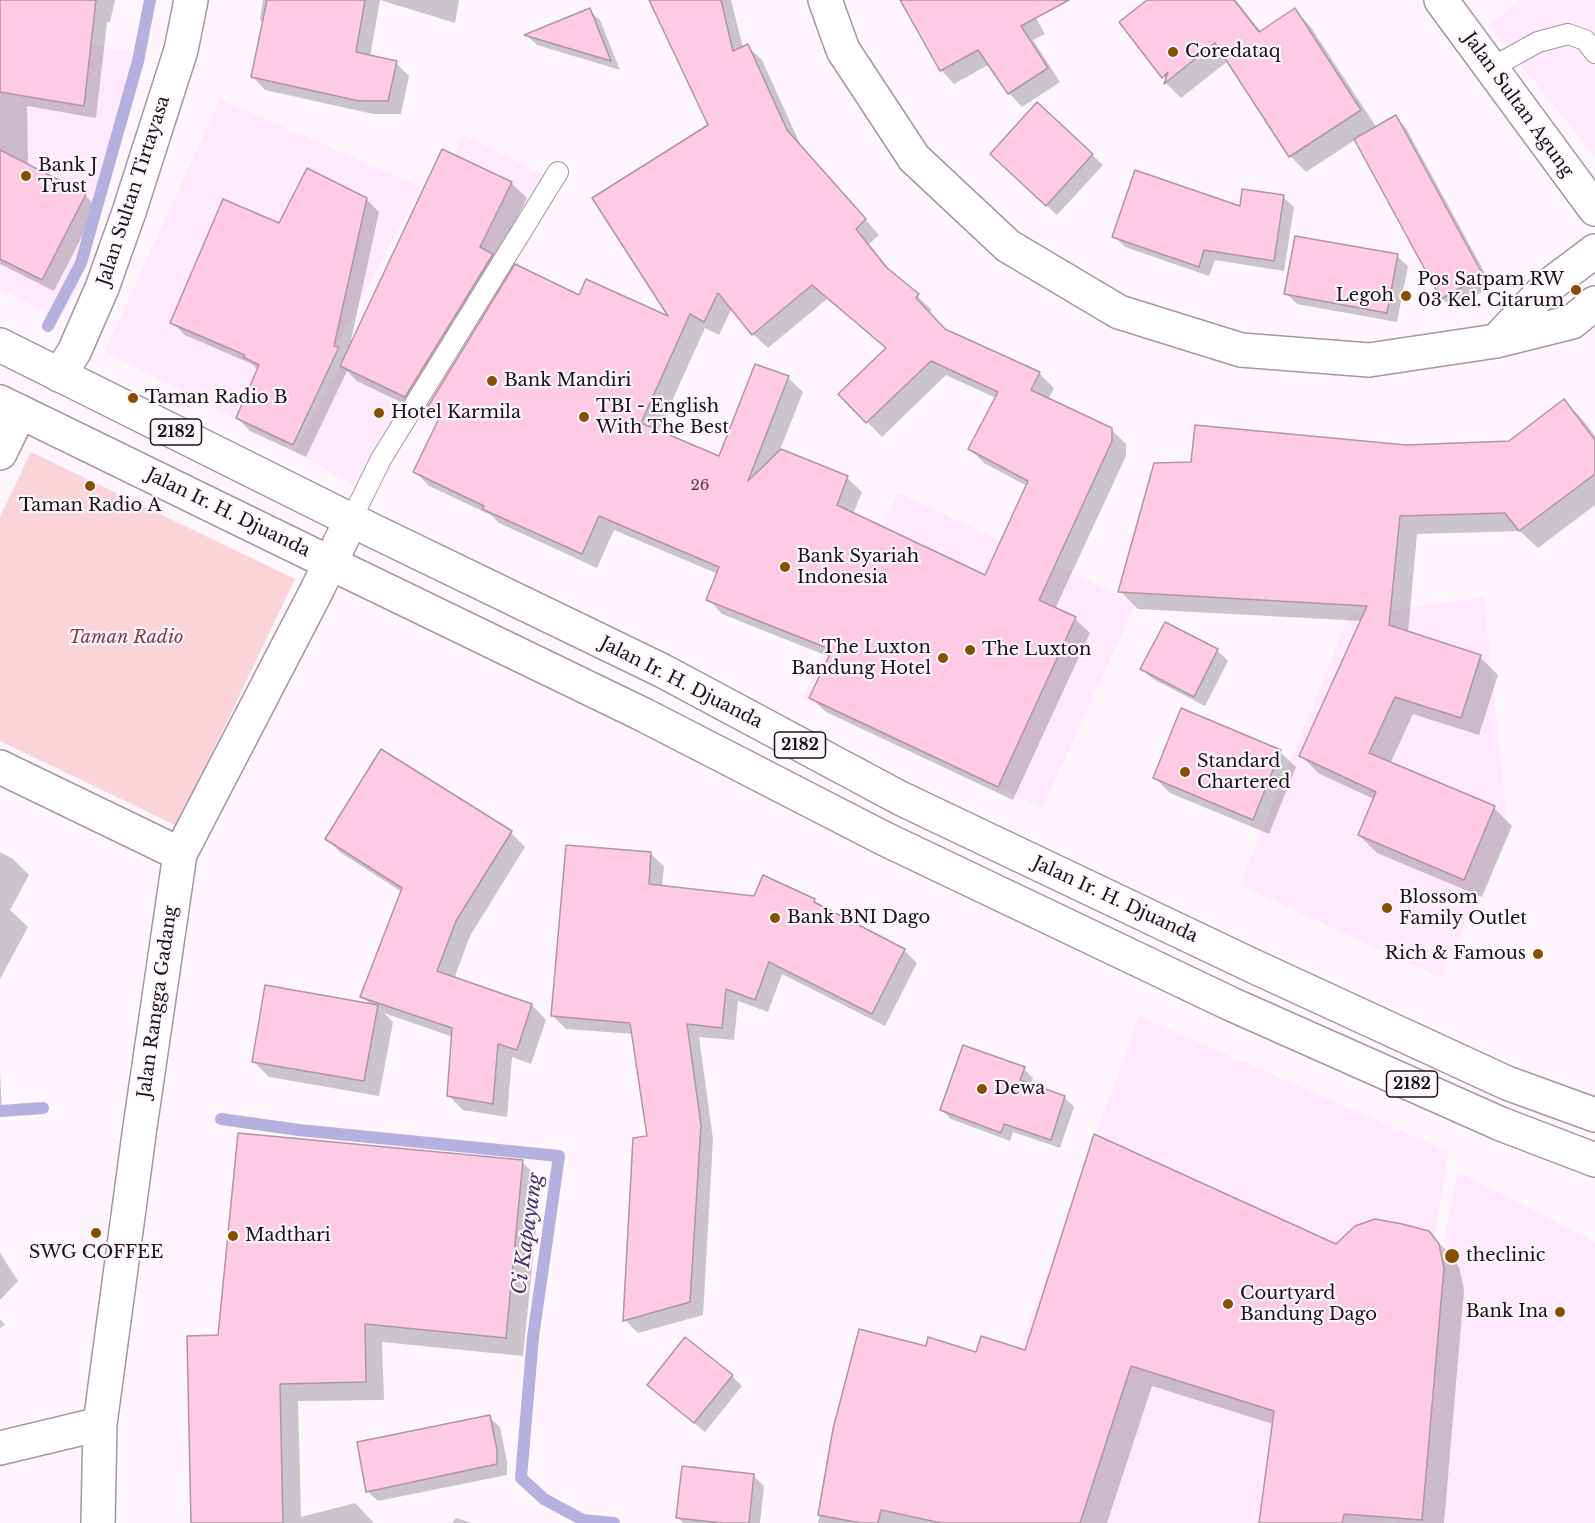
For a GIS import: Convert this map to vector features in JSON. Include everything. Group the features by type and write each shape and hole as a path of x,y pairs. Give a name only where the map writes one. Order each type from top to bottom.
{"main road":[{"name":"Jalan Sultan Tirtayasa","path":"59,375 74,352 102,288 129,212 181,50 191,0"},
{"path":"825,0 843,50 914,158 1008,246 1119,312 1241,350 1369,360 1496,341 1572,322 1595,303"},
{"name":"Jalan Sultan Agung","path":"1441,0 1595,209"},
{"path":"1496,341 1547,287 1595,251"},
{"name":"Jalan Ir. H. Djuanda","path":"0,345 351,520 663,671 900,798 1508,1083 1595,1115"},
{"name":"Jalan Ir. H. Djuanda","path":"10,407 645,715 883,838 1231,1004 1501,1124 1595,1160"},
{"path":"0,453 10,407"},
{"name":"Jalan Rangga Gadang","path":"98,1523 100,1424 140,1126 180,854 351,520"},
{"path":"0,767 180,854"},
{"path":"1231,1004 1251,964"},
{"path":"0,1448 100,1424"}],"lane":[{"path":"1491,68 1538,42 1569,34 1585,39 1595,53"},
{"path":"351,520 381,459 558,172"}],"shaded area":[{"path":"1519,0 1595,0 1595,156 1489,26"},
{"path":"0,28 147,55 76,293 60,319 0,289"},
{"path":"220,99 421,187 284,444 105,351"},
{"path":"464,135 550,178 374,497 294,451"},
{"name":"The Luxton","path":"898,493 1136,603 1042,808 803,698"},
{"path":"1484,597 1508,834 1441,978 1240,885 1349,616"},
{"path":"1139,1016 1449,1152 1383,1523 957,1523"},
{"path":"1457,1172 1595,1242 1595,1523 1396,1523"}],"green space":[{"name":"Taman Radio","path":"31,452 295,579 177,826 0,741 0,517"}],"building":[{"path":"0,0 96,0 84,106 0,92"},
{"path":"267,0 365,0 356,52 397,61 388,101 359,101 251,77"},
{"path":"649,0 721,0 733,51 748,44 787,130 866,219 856,229 886,267 919,294 916,298 945,329 1040,372 1031,390 1112,428 1112,441 1039,600 1076,617 998,787 809,698 832,650 706,600 719,567 599,516 582,554 482,509 484,506 413,472 441,414 427,408 515,264 579,295 586,279 668,316 592,198 708,125","holes":["812,285 886,348 838,394 866,423 931,361 998,392 968,449 1028,481 985,575 837,505 848,476 781,449 748,481 789,376 755,364 719,456 641,423 690,314 704,322 718,293 752,335"]},
{"path":"900,0 1069,0 1021,26 1048,68 1008,94 978,50 940,71"},
{"path":"1147,0 1234,0 1259,32 1295,8 1361,110 1289,157 1215,43 1164,84 1168,72 1162,78 1119,22"},
{"path":"590,8 611,61 524,35"},
{"path":"1037,102 1093,154 1046,206 990,154"},
{"path":"1396,115 1483,275 1441,299 1354,139"},
{"path":"442,149 512,182 480,247 493,254 405,397 340,366"},
{"path":"0,150 86,194 42,280 0,259"},
{"path":"307,168 367,198 334,346 339,347 293,445 236,418 259,365 243,357 245,355 170,323 223,199 279,223"},
{"path":"1135,170 1240,206 1242,189 1284,195 1274,261 1204,250 1199,267 1112,237"},
{"path":"1295,236 1398,254 1387,313 1284,294"},
{"path":"1564,399 1595,440 1595,474 1519,531 1505,513 1400,516 1389,625 1481,655 1461,718 1395,697 1369,753 1495,806 1464,880 1358,835 1376,792 1299,756 1367,606 1118,592 1154,463 1191,462 1195,425 1406,445 1509,441"},
{"path":"1165,622 1218,649 1194,697 1140,669"},
{"path":"1181,708 1281,750 1253,820 1153,778"},
{"path":"381,749 512,831 456,921 437,971 532,1004 517,1050 498,1044 493,1104 447,1096 452,1028 360,997 402,888 325,839"},
{"path":"566,845 651,852 649,884 754,896 763,875 815,899 814,902 905,949 872,1014 769,962 755,1000 726,989 722,1028 687,1024 701,1125 690,1302 623,1321 633,1138 647,1136 630,1023 551,1016"},
{"path":"265,985 378,1005 364,1081 252,1062"},
{"name":"Dewa","path":"963,1045 1025,1067 1020,1080 1065,1096 1051,1140 1004,1124 1001,1133 940,1110"},
{"path":"238,1133 523,1160 506,1338 365,1324 366,1382 280,1384 283,1523 191,1523 187,1336 218,1335"},
{"path":"1094,1134 1336,1244 1355,1226 1375,1219 1429,1231 1439,1244 1444,1268 1422,1520 1344,1514 1342,1523 1259,1523 1274,1411 1131,1366 1080,1523 941,1523 881,1510 878,1523 861,1523 818,1515 833,1429 859,1329 926,1346 928,1337 976,1352 981,1336 1025,1350"},
{"path":"685,1337 733,1375 694,1423 647,1385"},
{"path":"490,1415 497,1450 497,1464 366,1492 357,1442"},
{"path":"682,1466 754,1474 749,1523 722,1523 676,1518"}],"waterway":[{"path":"48,326 81,263 138,61 150,0"},
{"name":"Ci Kapayang","path":"0,1111 43,1108"},
{"name":"Ci Kapayang","path":"221,1119 299,1130 559,1156 533,1337 521,1478 544,1499 583,1520 614,1523"}],"place":[{"name":"Coredataq","path":"1173,52"},
{"name":"Bank J Trust","path":"26,176"},
{"name":"Pos Satpam RW 03 Kel. Citarum","path":"1576,290"},
{"name":"Legoh","path":"1406,296"},
{"name":"Bank Mandiri","path":"492,381"},
{"name":"Taman Radio B","path":"133,398"},
{"name":"Hotel Karmila","path":"379,413"},
{"name":"TBI - English With The Best","path":"584,417"},
{"name":"Taman Radio A","path":"90,486"},
{"name":"Bank Syariah Indonesia","path":"785,567"},
{"name":"The Luxton","path":"970,650"},
{"name":"The Luxton Bandung Hotel","path":"943,658"},
{"name":"Standard Chartered","path":"1185,772"},
{"name":"Blossom Family Outlet","path":"1387,908"},
{"name":"Bank BNI Dago","path":"775,918"},
{"name":"Rich & Famous","path":"1538,954"},
{"name":"Dewa","path":"982,1089"},
{"name":"SWG COFFEE","path":"96,1233"},
{"name":"Madthari","path":"233,1236"},
{"name":"theclinic","path":"1452,1256"},
{"name":"Courtyard Bandung Dago","path":"1228,1304"},
{"name":"Bank Ina","path":"1560,1312"}]}
